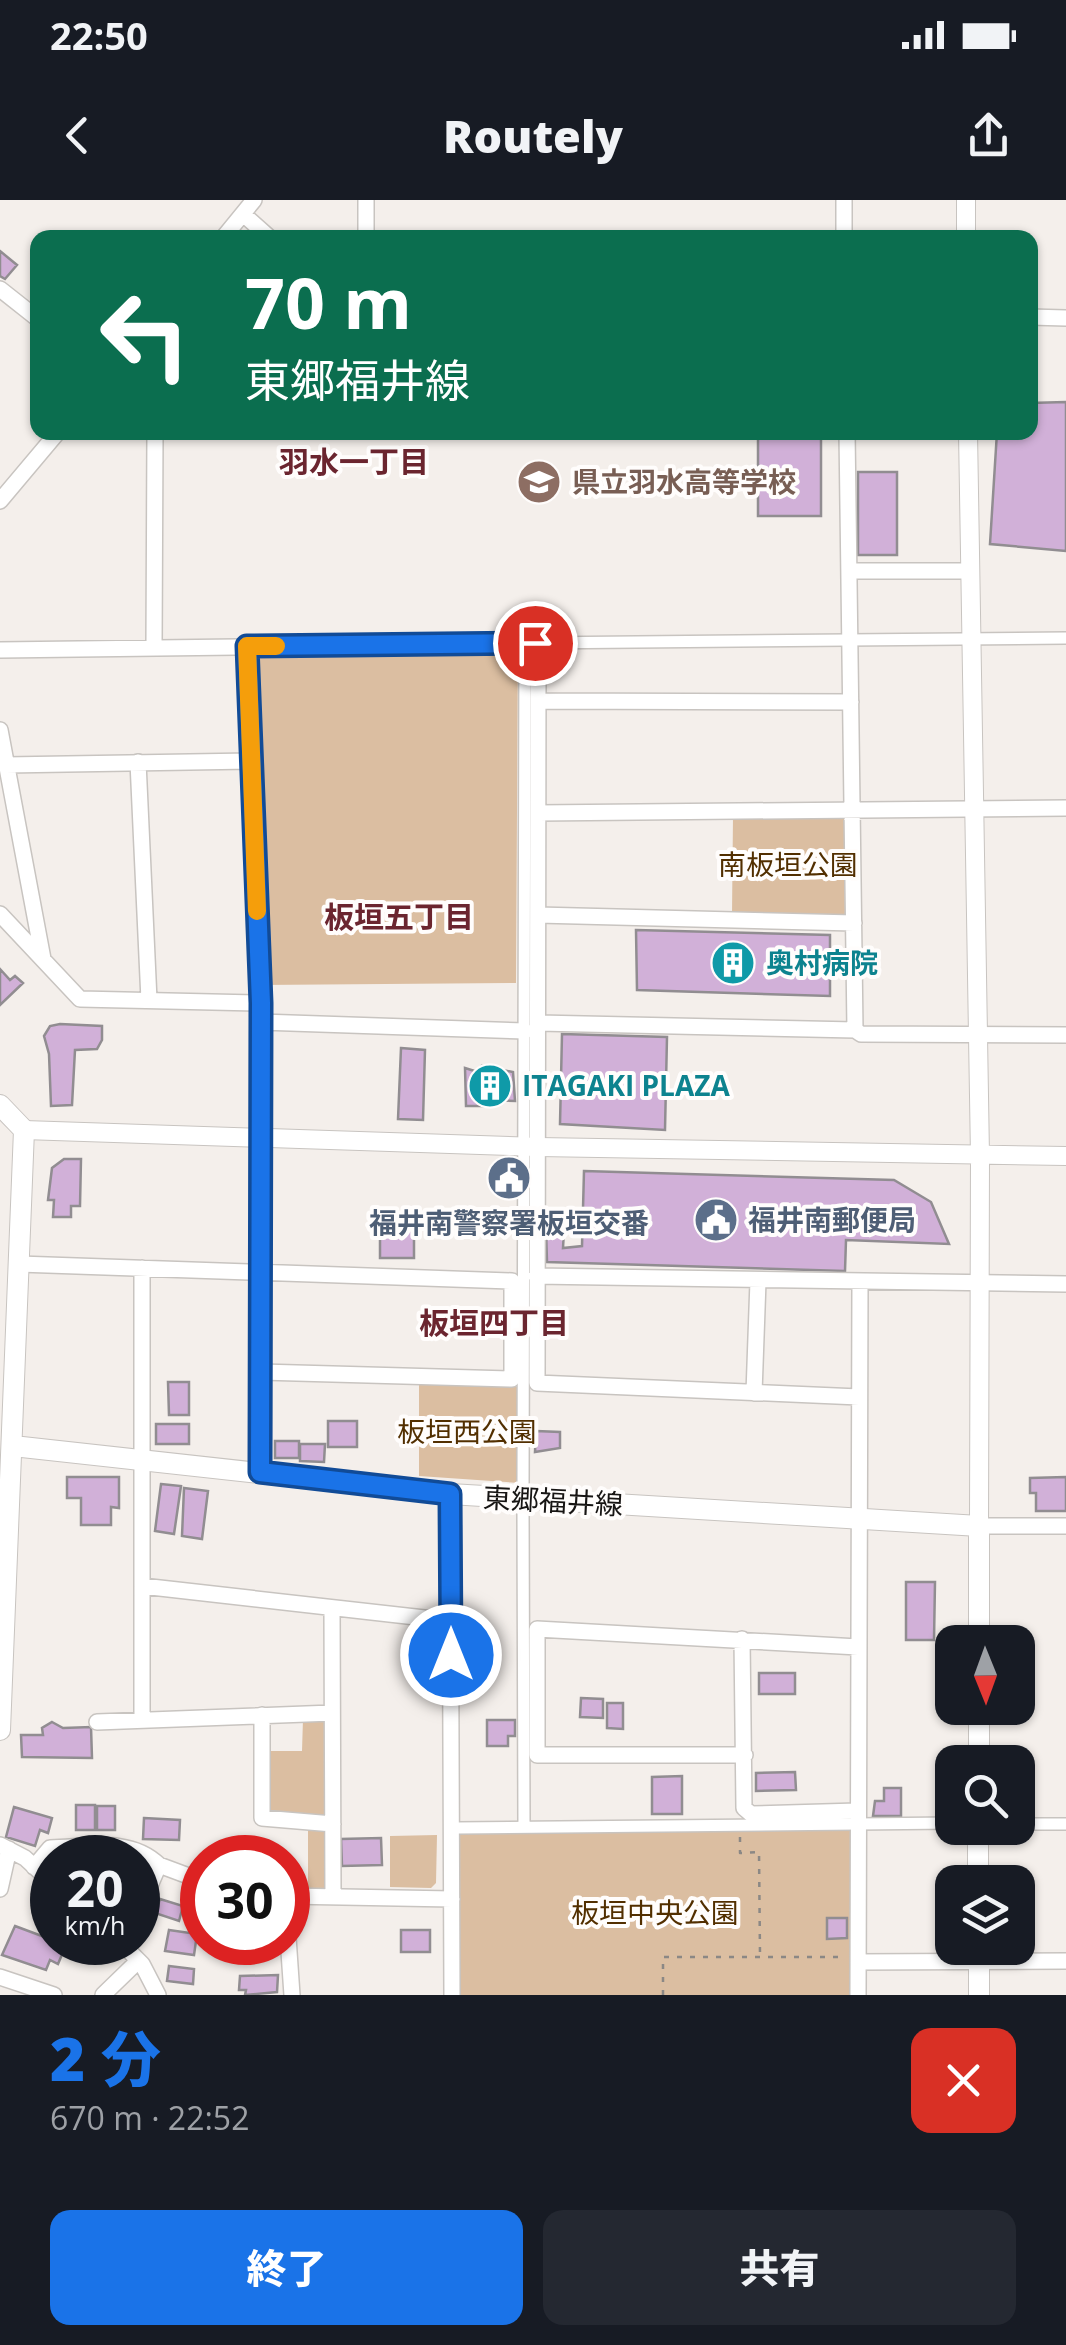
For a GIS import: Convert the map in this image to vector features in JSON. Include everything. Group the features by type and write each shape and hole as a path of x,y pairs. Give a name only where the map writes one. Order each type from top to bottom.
{"main road":[{"path":"0,1105 24,1130 6,1445 0,1730"},
{"name":"東郷福井線","path":"6,1445 450,1494 979,1526"},
{"path":"979,1526 979,1625"},
{"path":"978,1965 979,1995"}],"street":[{"path":"229,230 254,200"},
{"path":"366,200 366,230"},
{"path":"844,200 844,230"},
{"path":"966,200 966,230"},
{"path":"243,214 261,230"},
{"path":"0,290 30,313"},
{"path":"1038,317 1066,318"},
{"path":"0,500 51,440"},
{"path":"154,648 155,440"},
{"path":"847,440 856,1030"},
{"path":"968,440 980,1156 979,1526 1066,1526"},
{"path":"849,571 971,570"},
{"path":"523,1490 532,1027 530,621"},
{"path":"0,650 1066,638"},
{"path":"530,642 538,701 538,915 532,1027"},
{"path":"247,646 261,1003 260,1472"},
{"path":"538,701 851,702"},
{"path":"0,730 43,959"},
{"path":"6,765 251,761"},
{"path":"138,762 148,1000"},
{"path":"538,813 1066,808"},
{"path":"0,914 80,999 261,1003"},
{"path":"538,915 854,923"},
{"path":"261,1022 1066,1035"},
{"path":"24,1130 531,1147 1066,1156"},
{"path":"531,1147 537,1382 859,1398"},
{"path":"19,1264 512,1281 512,1379 261,1372"},
{"path":"142,1268 142,1720"},
{"path":"536,1276 1066,1284"},
{"path":"754,1393 758,1281"},
{"path":"858,1995 855,1959 860,1283"},
{"path":"450,1494 452,1995"},
{"path":"523,1510 524,1826"},
{"path":"142,1586 451,1621"},
{"path":"332,1609 332,1897"},
{"path":"744,1756 537,1756 537,1629 858,1647"},
{"path":"742,1639 744,1808 750,1814 935,1823"},
{"path":"96,1722 332,1713"},
{"path":"262,1715 262,1818 332,1824"},
{"path":"457,1828 740,1825 857,1818"},
{"path":"1035,1824 1066,1824"},
{"path":"0,1889 4,1847 30,1863"},
{"path":"310,1896 452,1898"},
{"path":"855,1959 935,1956"},
{"path":"1035,1959 1066,1961"},
{"path":"103,1995 133,1965"},
{"path":"141,1965 158,1995"},
{"path":"290,1965 292,1995"},
{"path":"0,1978 54,1995"}],"path":[{"path":"740,1825 740,1852 759,1852 760,1957"},
{"path":"663,1995 663,1957 855,1959"}],"green space":[{"path":"518,641 516,983 260,985 247,647"},
{"name":"南板垣公園","path":"733,816 844,816 845,917 732,914"},
{"name":"板垣西公園","path":"419,1384 519,1387 519,1483 419,1476"},
{"path":"303,1719 327,1719 326,1818 265,1813 267,1751 302,1751"},
{"path":"308,1826 326,1827 326,1891 310,1890"},
{"name":"板垣中央公園","path":"852,1830 852,1995 458,1995 460,1832"},
{"path":"437,1835 436,1883 431,1888 390,1887 390,1836"}],"building":[{"path":"0,251 17,265 5,279 0,276"},
{"path":"1066,402 1066,551 990,544 996,440 1038,440 1038,403"},
{"path":"758,440 821,440 821,516 758,516"},
{"path":"858,472 897,472 897,555 858,555"},
{"name":"奥村病院","path":"636,930 830,935 830,996 637,990"},
{"path":"0,969 10,980 15,976 23,983 0,1005"},
{"path":"50,1026 102,1026 102,1040 97,1049 75,1050 72,1105 51,1106 49,1054 44,1036"},
{"path":"562,1034 667,1037 665,1130 560,1124"},
{"path":"401,1048 425,1050 423,1120 398,1119"},
{"name":"ITAGAKI PLAZA","path":"482,1066 513,1072 515,1101 491,1100 490,1106 466,1106 465,1068 481,1073"},
{"path":"64,1159 81,1159 80,1206 71,1206 71,1217 53,1217 54,1200 48,1200 52,1168"},
{"path":"584,1171 894,1180 931,1202 949,1244 846,1240 845,1271 547,1262 546,1229 564,1231 563,1248 582,1246"},
{"path":"380,1218 414,1218 414,1258 380,1258"},
{"path":"168,1382 189,1382 189,1415 169,1415"},
{"path":"328,1421 357,1421 357,1447 328,1447"},
{"path":"156,1424 189,1424 189,1444 156,1444"},
{"path":"536,1431 560,1432 560,1448 535,1452"},
{"path":"275,1441 299,1441 299,1458 275,1458"},
{"path":"300,1444 325,1444 324,1462 300,1461"},
{"path":"67,1477 119,1477 119,1508 111,1507 111,1525 81,1525 81,1498 67,1498"},
{"path":"1066,1477 1066,1511 1036,1511 1036,1493 1030,1493 1030,1478"},
{"path":"161,1484 181,1486 174,1534 155,1531"},
{"path":"184,1488 208,1491 202,1539 182,1536"},
{"path":"906,1582 935,1582 934,1640 906,1640"},
{"path":"759,1673 795,1673 795,1694 759,1694"},
{"path":"581,1698 603,1699 603,1718 580,1717"},
{"path":"607,1703 623,1703 623,1729 607,1728"},
{"path":"487,1720 515,1720 515,1736 508,1736 508,1746 487,1746"},
{"path":"52,1722 63,1728 91,1727 92,1758 22,1757 21,1735 43,1735 42,1728"},
{"path":"795,1772 796,1790 756,1791 756,1773"},
{"path":"682,1776 682,1814 652,1814 652,1777"},
{"path":"884,1788 901,1788 901,1816 873,1816 875,1801 884,1801"},
{"path":"76,1805 95,1805 95,1830 76,1830"},
{"path":"97,1806 115,1806 115,1830 97,1830"},
{"path":"14,1807 52,1818 48,1833 40,1830 38,1835 30,1835 30,1844 6,1837"},
{"path":"144,1818 180,1820 179,1840 143,1835"},
{"path":"381,1838 382,1865 342,1866 341,1839"},
{"path":"160,1899 180,1905 179,1921 160,1915"},
{"path":"827,1918 847,1918 847,1938 827,1939"},
{"path":"15,1926 30,1932 30,1965 2,1955"},
{"path":"169,1930 180,1932 180,1953 165,1951"},
{"path":"401,1930 430,1930 430,1952 401,1952"},
{"path":"169,1966 194,1969 193,1984 167,1981"},
{"path":"278,1975 277,1992 245,1995 246,1990 239,1990 240,1976"}],"slow traffic":[{"path":"257,911 247,646 276,646"}],"place":[{"name":"県立羽水高等学校","path":"539,482"},
{"name":"奥村病院","path":"733,963"},
{"name":"ITAGAKI PLAZA","path":"490,1086"},
{"name":"福井南警察署板垣交番","path":"509,1178"},
{"name":"福井南郵便局","path":"716,1220"}],"district":[{"name":"羽水一丁目","path":"354,463"},
{"name":"板垣五丁目","path":"399,918"},
{"name":"板垣四丁目","path":"494,1324"}],"route":[{"path":"451,1655 450,1494 260,1472 261,1003 247,646 535,643"}]}
